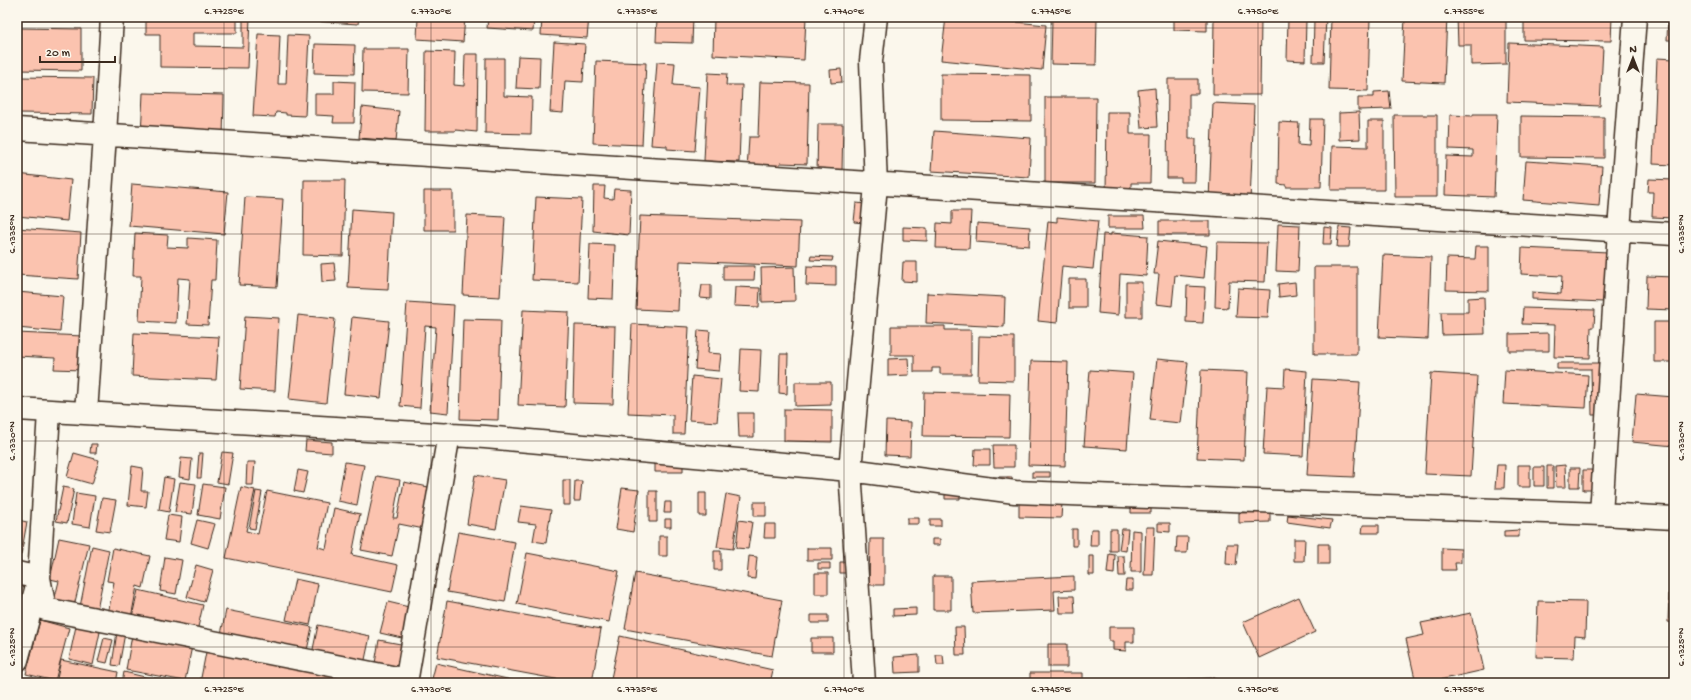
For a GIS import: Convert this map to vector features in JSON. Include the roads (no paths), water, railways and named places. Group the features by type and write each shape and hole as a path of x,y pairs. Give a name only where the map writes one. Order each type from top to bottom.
{"street":[{"path":"86,413 112,17"},
{"path":"864,683 850,470 876,185 871,61 876,17"},
{"path":"1601,514 1619,230 1635,17"},
{"path":"17,130 1674,234"},
{"path":"17,409 449,434 850,470 1015,492 1674,518"},
{"path":"18,655 39,578 49,412"},
{"path":"39,578 45,609 406,681 449,434"},
{"path":"17,573 39,578"}]}
